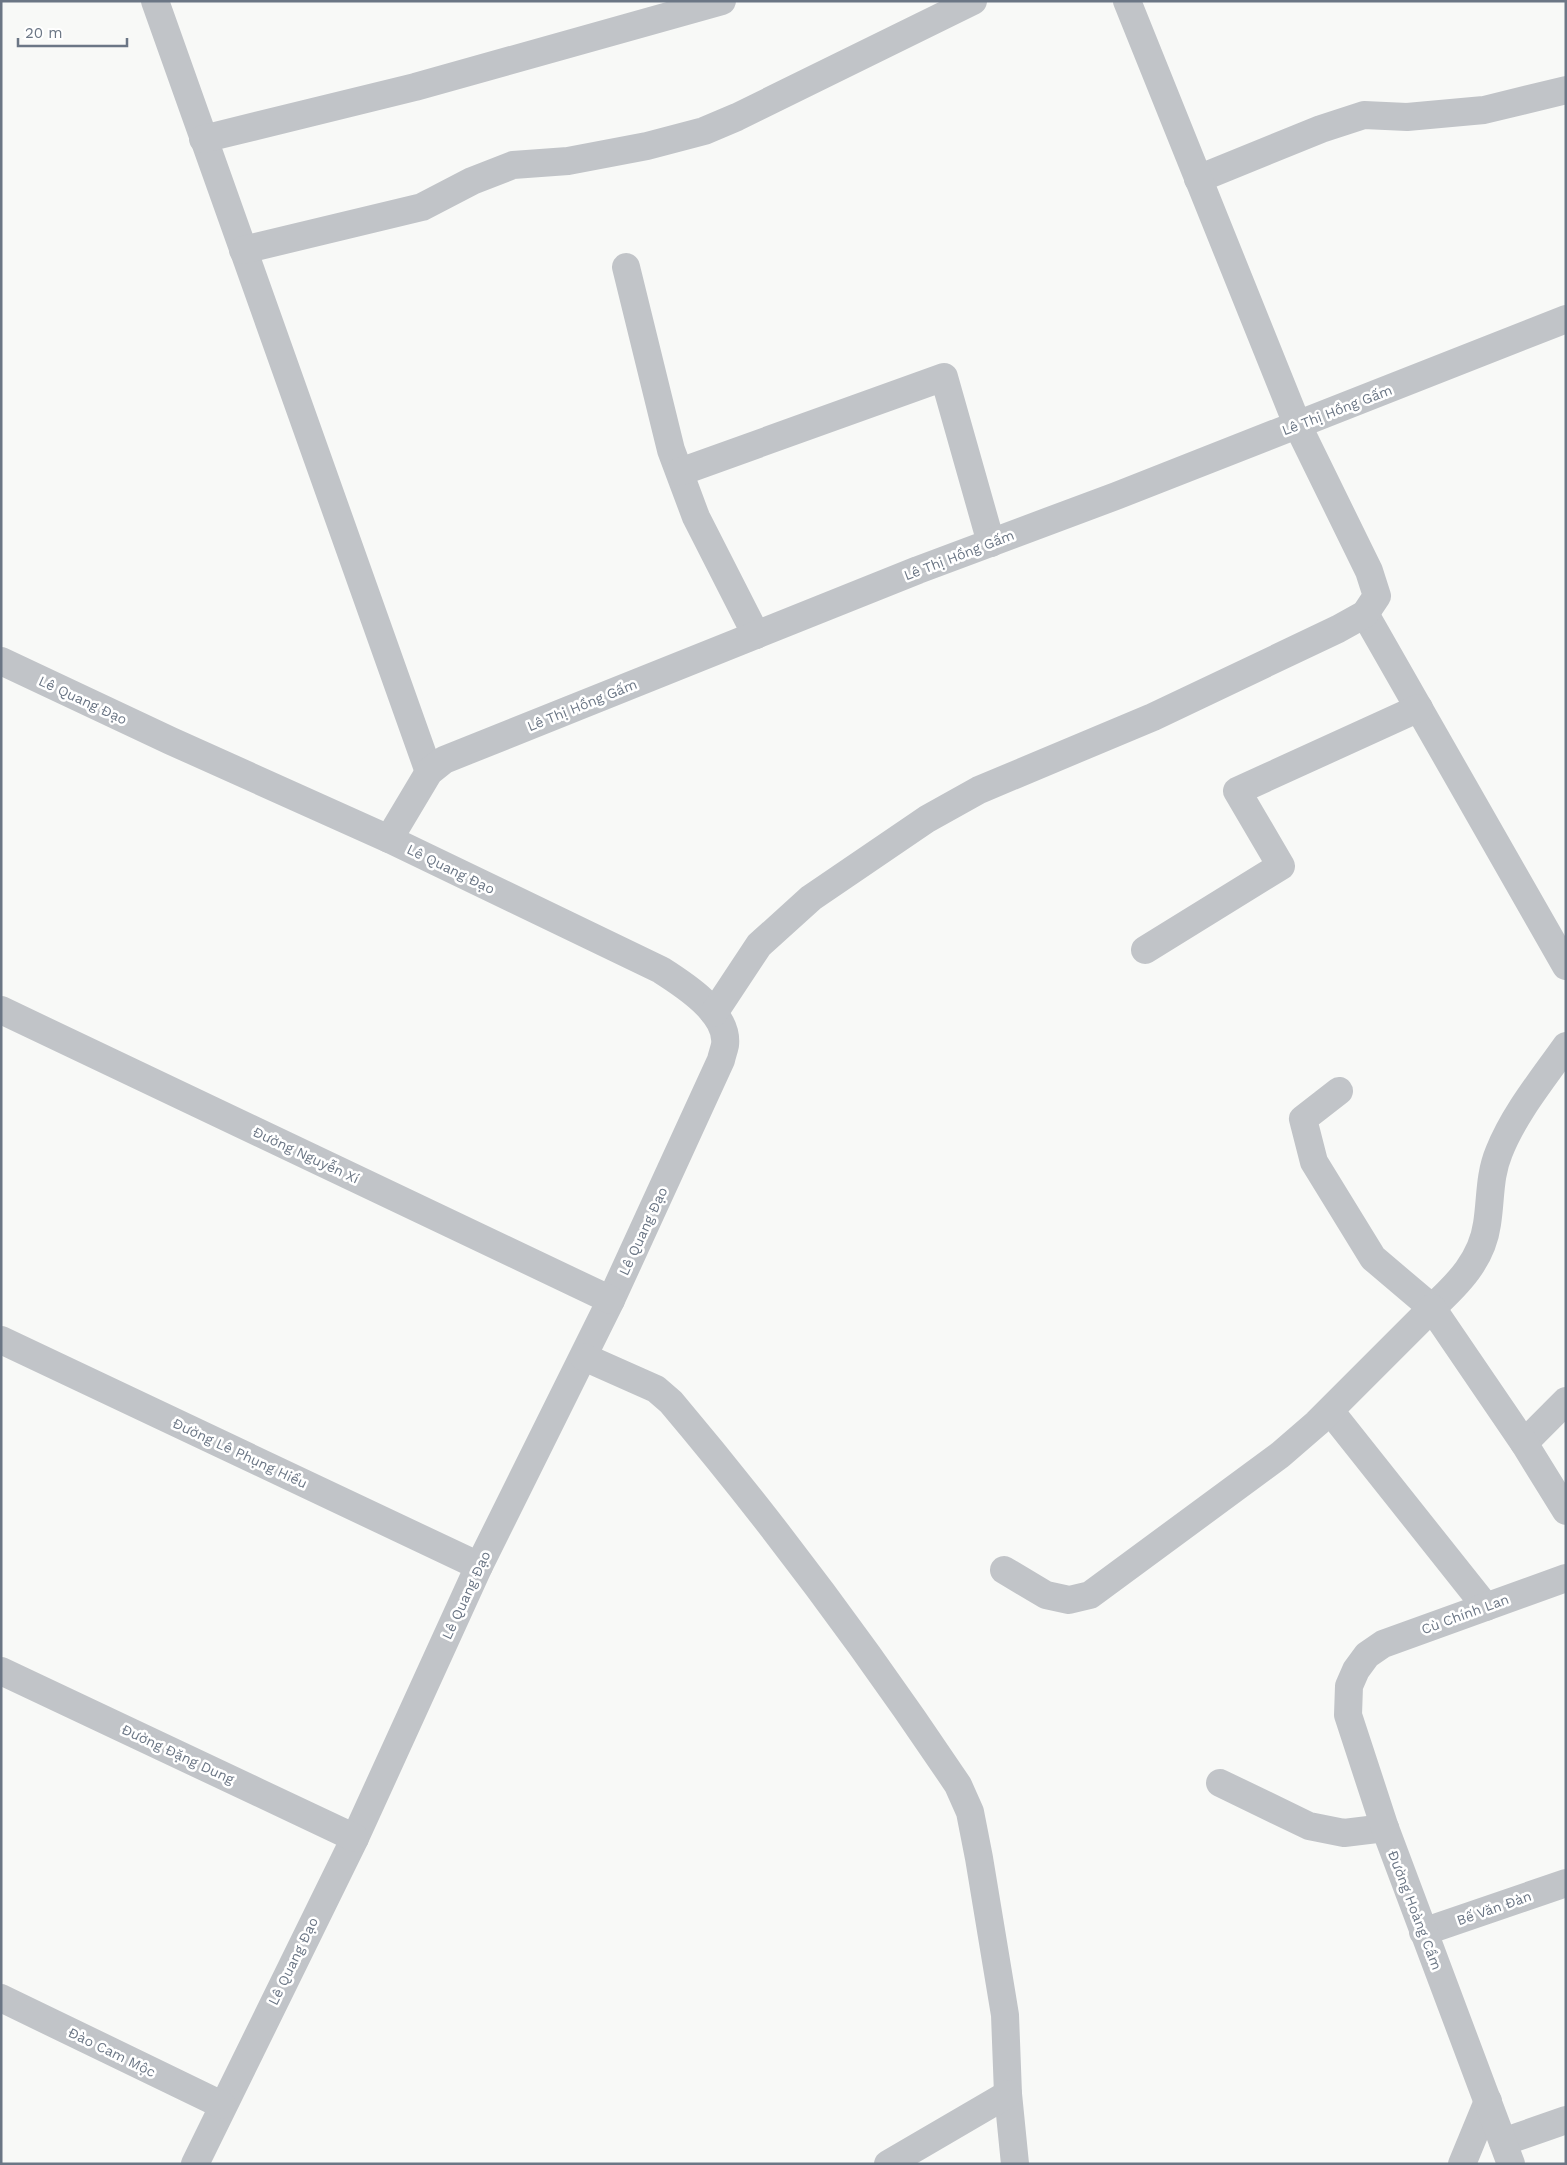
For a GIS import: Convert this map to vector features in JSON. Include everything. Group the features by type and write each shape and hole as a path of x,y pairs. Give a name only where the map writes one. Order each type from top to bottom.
{"street":[{"path":"155,1 429,772"},
{"path":"243,250 422,207 472,180 514,165 568,161 647,146 704,130 746,113 974,1"},
{"path":"714,1013 759,945 811,898 927,819 979,790 1153,717 1365,614 1378,596 1369,571 1296,424 1127,1"},
{"path":"203,139 424,85 705,4"},
{"path":"1198,180 1321,129 1364,115 1407,118 1484,110 1566,90"},
{"path":"626,267 671,450 696,517 756,635"},
{"name":"Lê Thị Hồng Gấm","path":"389,839 429,772 444,760 756,635 1116,496 1296,424 1365,400 1566,319"},
{"path":"680,472 944,377 991,543"},
{"path":"1365,614 1566,966"},
{"name":"Lê Quang Đạo","path":"1,661 171,741 389,839 661,970 702,998 714,1013 721,1027 725,1043 720,1060 611,1300 479,1566 355,1838 222,2105 195,2164"},
{"path":"1145,950 1280,866 1237,790 1419,708"},
{"name":"Đường Nguyễn Xí","path":"1,1010 611,1300"},
{"path":"1004,1570 1046,1594 1069,1600 1090,1595 1280,1454 1331,1412 1456,1285 1475,1262 1487,1225 1490,1178 1498,1153 1515,1119 1566,1046"},
{"path":"1339,1090 1303,1119 1314,1162 1373,1258 1432,1308 1524,1443 1566,1511"},
{"name":"Đường Lê Phụng Hiểu","path":"1,1340 479,1566"},
{"path":"584,1357 656,1389 671,1402 844,1620 958,1784 970,1812 1005,2016 1008,2094 1015,2164"},
{"path":"1524,1443 1566,1401"},
{"path":"1331,1412 1486,1607"},
{"name":"Cù Chính Lan","path":"1367,1655 1383,1644 1566,1578"},
{"name":"Đường Hoàng Cầm","path":"1367,1655 1356,1670 1350,1686 1348,1714 1384,1828 1507,2153"},
{"name":"Đường Đặng Dung","path":"1,1671 355,1838"},
{"path":"1220,1783 1309,1826 1344,1833 1384,1828"},
{"name":"Bế Văn Đàn","path":"1423,1932 1566,1883"},
{"name":"Đào Cam Mộc","path":"1,1998 222,2105"},
{"path":"888,2164 1008,2094"},
{"path":"1462,2164 1488,2102"},
{"path":"1507,2153 1566,2120"}]}
